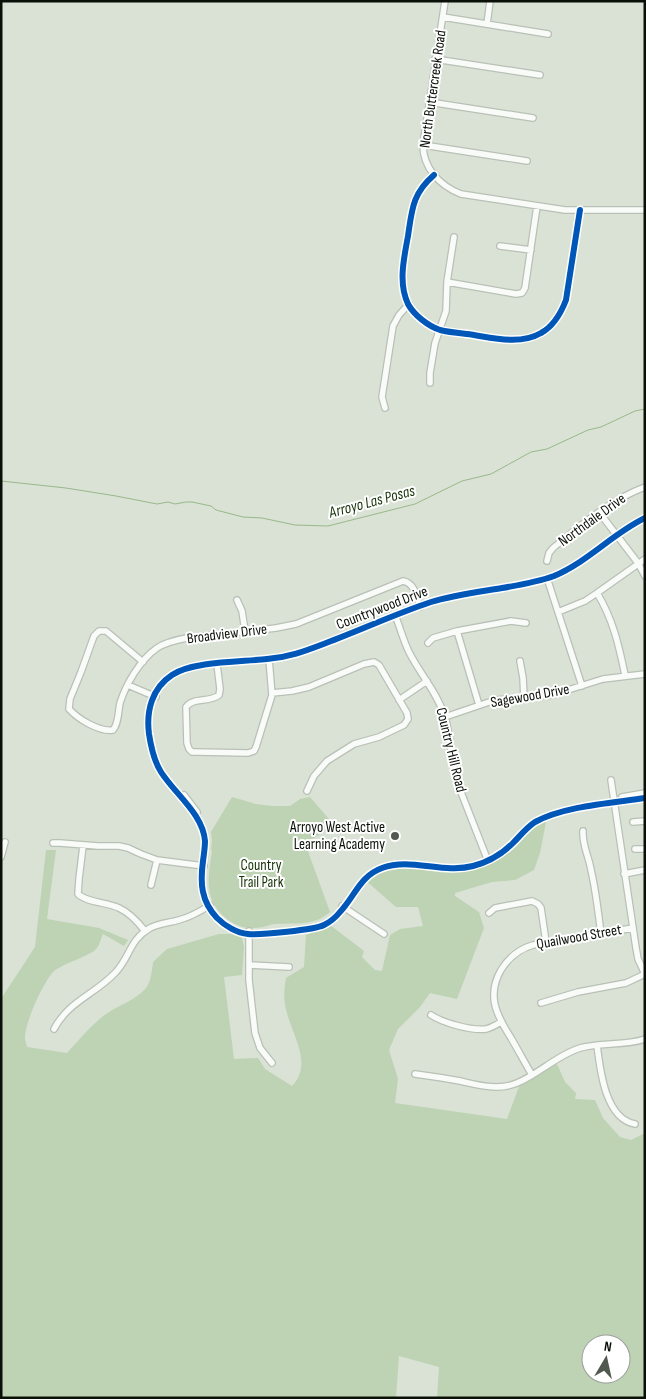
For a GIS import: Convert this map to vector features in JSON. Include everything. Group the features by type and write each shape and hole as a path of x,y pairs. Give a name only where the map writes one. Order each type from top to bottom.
{"street":[{"name":"North Buttercreek Road","path":"434,175 424,159 423,145 445,1"},
{"path":"487,24 490,1"},
{"path":"442,17 548,34"},
{"path":"436,59 540,76"},
{"path":"429,102 533,118"},
{"path":"423,145 527,161"},
{"path":"580,210 566,300 562,311 553,324 541,334 526,339 511,340 440,330 421,319 408,304 402,285 402,277 414,203 421,188 434,175 439,182 461,194 565,210 580,210 645,210"},
{"path":"447,282 516,294 522,293 525,288 537,206"},
{"path":"430,382 436,343 446,311 447,282 454,238"},
{"path":"500,246 530,250"},
{"path":"385,408 382,397 393,326 408,304"},
{"name":"Northdale Drive","path":"547,561 549,553 553,548 600,512 621,498 645,487"},
{"path":"600,512 638,563 645,576"},
{"name":"Countrywood Drive","path":"154,696 169,681 192,670 217,665 305,655 420,607 450,597 548,580 572,571 617,537 645,520"},
{"path":"558,612 584,601 645,559"},
{"name":"Broadview Drive","path":"143,662 106,631 99,630 92,641 68,707 72,713 86,722 105,730 113,730 117,724 122,697 143,662 157,648 173,641 192,637 276,628 302,622 403,580 412,586 420,607"},
{"path":"548,580 582,686"},
{"path":"597,593 607,610 617,637 625,675"},
{"path":"237,600 242,611 245,631"},
{"name":"Country Hill Road","path":"396,617 409,652 438,698 448,730 453,769 487,859"},
{"path":"428,643 433,638 457,631 511,621 526,622"},
{"path":"457,631 479,705"},
{"path":"217,665 219,695 210,700 192,702 186,707 187,743 190,750 196,752 248,753 254,751 270,705 272,693 270,660"},
{"path":"520,661 524,698"},
{"path":"272,693 309,687 364,664 374,662 379,665 408,716 407,722 404,725 379,737 354,744 334,756 317,772 307,791"},
{"name":"Sagewood Drive","path":"445,717 494,700 552,695 603,679 645,674"},
{"path":"399,700 428,681"},
{"path":"128,685 154,696 152,730 158,756 167,774 200,815 204,823 208,841 204,866 204,887 209,906 230,926 248,933 322,924 343,906 364,876 385,864 402,862 458,866 469,864 487,859 507,848 527,828 540,820 578,808 645,793"},
{"path":"541,1003 578,992 626,984 645,974 638,959 611,780"},
{"path":"614,801 645,798"},
{"path":"633,822 645,821"},
{"path":"583,831 583,843 594,881 601,933"},
{"path":"1,857 6,842"},
{"path":"53,843 83,846 119,846 157,860 204,866"},
{"path":"83,846 78,894 84,899 121,908 145,931"},
{"path":"635,849 645,849"},
{"path":"151,885 157,860"},
{"path":"624,874 645,870"},
{"path":"489,913 495,908 532,901 537,903 541,908 546,942"},
{"path":"54,1030 64,1013 114,974 122,965 133,944 145,931 158,924 180,920 209,906"},
{"path":"343,906 384,934"},
{"name":"Quailwood Street","path":"532,1075 501,1022 494,1005 496,983 510,959 519,951 533,944 633,928"},
{"path":"248,933 249,980 256,1038 262,1051 272,1062"},
{"path":"249,965 289,966"},
{"path":"431,1015 440,1021 477,1029 488,1028 501,1022"},
{"path":"415,1074 488,1087 499,1087 514,1084 573,1051 597,1045 627,1043 645,1039"},
{"path":"597,1045 602,1078 608,1098 625,1121 635,1124"}],"green space":[{"name":"Country Trail Park","path":"232,797 256,804 290,806 300,799 310,797 335,826 305,843 330,912 312,922 274,924 260,928 251,928 233,923 219,912 214,904 209,888 212,851 211,832"},
{"path":"547,817 540,853 534,870 515,880 492,882 455,893 455,896 479,912 484,928 457,999 430,993 420,1007 398,1029 389,1050 398,1079 395,1103 507,1119 520,1084 557,1064 565,1082 576,1093 575,1099 595,1100 603,1118 620,1137 631,1140 645,1133 645,1398 437,1398 439,1367 399,1356 396,1398 1,1398 1,999 35,947 46,850 56,850 47,919 99,928 128,940 124,946 103,934 94,951 53,972 44,985 31,1014 25,1039 27,1047 67,1053 101,1018 137,996 146,988 150,979 153,962 167,949 219,934 231,934 242,938 244,947 242,975 224,977 234,1059 258,1058 265,1069 292,1086 298,1078 301,1060 300,1050 284,999 285,987 286,978 304,967 306,935 330,925 364,951 362,957 375,970 382,971 390,935 400,929 423,926 418,907 396,907 364,879 392,865 462,868 499,854 527,828"}],"waterway":[{"name":"Arroyo Las Posas","path":"1,481 66,488 157,504 192,502 211,506 216,510 243,517 262,518 295,525 328,526 415,504 462,481 491,474 531,452 547,449 588,430 601,427 635,411 645,409"}],"cycle path":[{"path":"434,175 421,189 414,203 405,253 403,288 408,304 414,312 422,320 440,330 514,340 532,337 550,327 566,300 580,210"},
{"path":"645,518 633,524 567,570 548,578 431,602 290,655 218,663 181,670 165,680 155,693 148,725 152,749 159,768 194,813 203,831 205,843 202,884 208,905 224,924 235,931 248,934 287,932 324,925 338,914 368,876 382,868 404,864 450,868 473,866 499,854 509,847 532,824 547,817 588,806 645,798"}],"place":[{"name":"Arroyo West Active Learning Academy","path":"395,836"}]}
